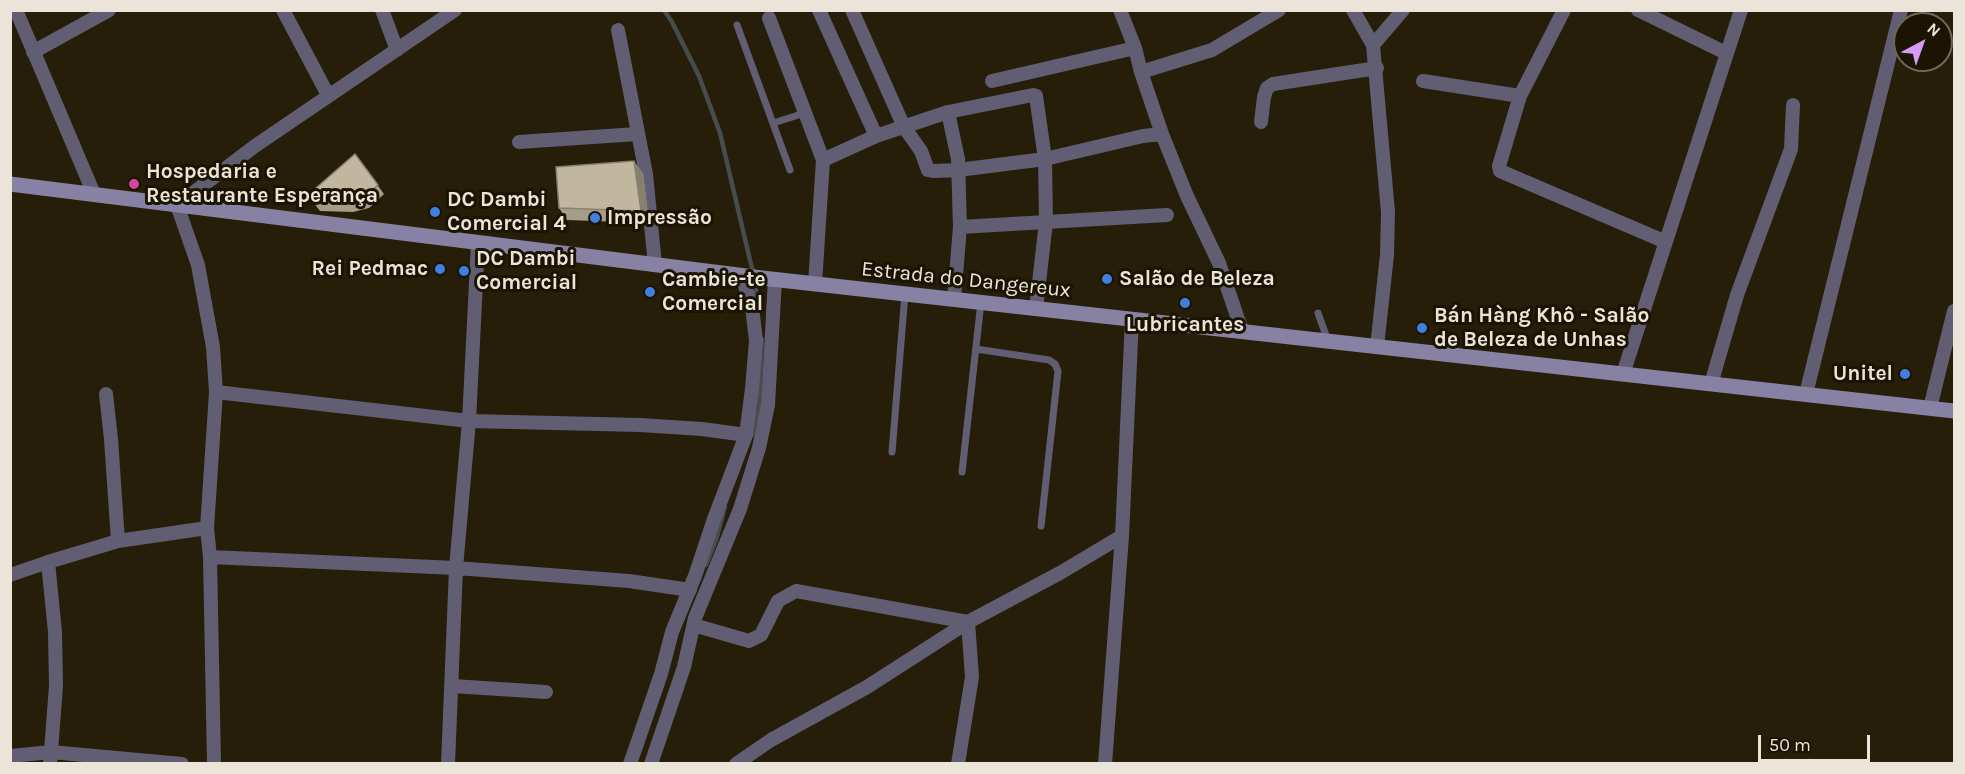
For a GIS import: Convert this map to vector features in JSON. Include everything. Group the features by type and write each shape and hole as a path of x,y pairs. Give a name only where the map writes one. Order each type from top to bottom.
{"main road":[{"name":"Estrada do Dangereux","path":"10,184 742,276 1954,411"}],"street":[{"path":"16,10 94,194"},
{"path":"33,52 109,10"},
{"path":"283,10 328,95"},
{"path":"382,10 397,50"},
{"path":"214,764 210,557 207,528 216,392 213,347 206,300 198,265 177,205 255,146 455,10"},
{"path":"819,10 876,136"},
{"path":"852,10 904,127 921,151 928,170 958,170 1045,159 1143,136 1162,134"},
{"path":"1120,10 1135,48 1162,134 1187,196 1219,263 1242,332"},
{"path":"1141,72 1212,50 1280,10"},
{"path":"1353,10 1373,45 1377,68 1388,212 1387,255 1377,346"},
{"path":"1373,45 1403,10"},
{"path":"1564,10 1520,96 1499,166 1500,171 1666,242"},
{"path":"1638,10 1726,53"},
{"path":"1623,374 1741,10"},
{"path":"1806,394 1901,10"},
{"path":"769,18 823,160 815,284"},
{"path":"618,30 647,182 655,265"},
{"path":"992,81 1135,48"},
{"path":"1261,122 1264,97 1267,88 1273,84 1377,68"},
{"path":"1423,81 1520,96"},
{"path":"823,160 876,136 948,112 1032,94 1036,96 1045,159 1046,222 1036,309"},
{"path":"1711,384 1737,295 1791,149 1793,105"},
{"path":"948,112 957,149 960,228 954,299"},
{"path":"519,142 637,134"},
{"path":"960,228 1167,215"},
{"path":"447,764 456,568 469,421 478,243"},
{"path":"630,764 661,674 672,632 690,590 746,435 756,341 752,306 742,276"},
{"path":"651,764 684,667 695,618 740,509 759,448 768,405 768,279"},
{"path":"1930,408 1954,311"},
{"path":"1105,764 1122,536 1132,319"},
{"path":"216,392 469,421 640,425 702,429 746,435"},
{"path":"106,394 118,541"},
{"path":"10,575 118,541 207,528"},
{"path":"736,764 771,740 867,687 968,622 1060,573 1122,536"},
{"path":"210,557 456,568 629,581 690,590"},
{"path":"48,562 55,632 56,686 50,758"},
{"path":"695,623 697,626 749,641 761,634 778,601 796,591 968,622"},
{"path":"958,764 972,678 968,622"},
{"path":"452,686 546,692"},
{"path":"10,756 182,764"}],"lane":[{"path":"737,25 790,170"},
{"path":"773,123 805,113"},
{"path":"892,452 905,294"},
{"path":"962,472 981,302"},
{"path":"1318,313 1328,341"},
{"path":"976,349 1048,360 1055,364 1058,371 1041,526"}],"building":[{"path":"355,154 378,185 363,198 346,203 313,202 316,188"},
{"path":"634,161 641,211 559,208 556,167"}],"waterway":[{"path":"664,10 699,76 720,133 754,277 758,304"},
{"path":"752,435 759,408 762,339"},
{"path":"706,565 725,507"}],"place":[{"name":"Hospedaria e Restaurante Esperança","path":"134,184"},
{"name":"DC Dambi Comercial 4","path":"435,212"},
{"name":"Impressão","path":"595,218"},
{"name":"Rei Pedmac","path":"440,269"},
{"name":"DC Dambi Comercial","path":"464,271"},
{"name":"Salão de Beleza","path":"1107,279"},
{"name":"Cambie-te Comercial","path":"650,292"},
{"name":"Lubricantes","path":"1185,303"},
{"name":"Bán Hàng Khô - Salão de Beleza de Unhas","path":"1422,328"},
{"name":"Unitel","path":"1905,374"}]}
